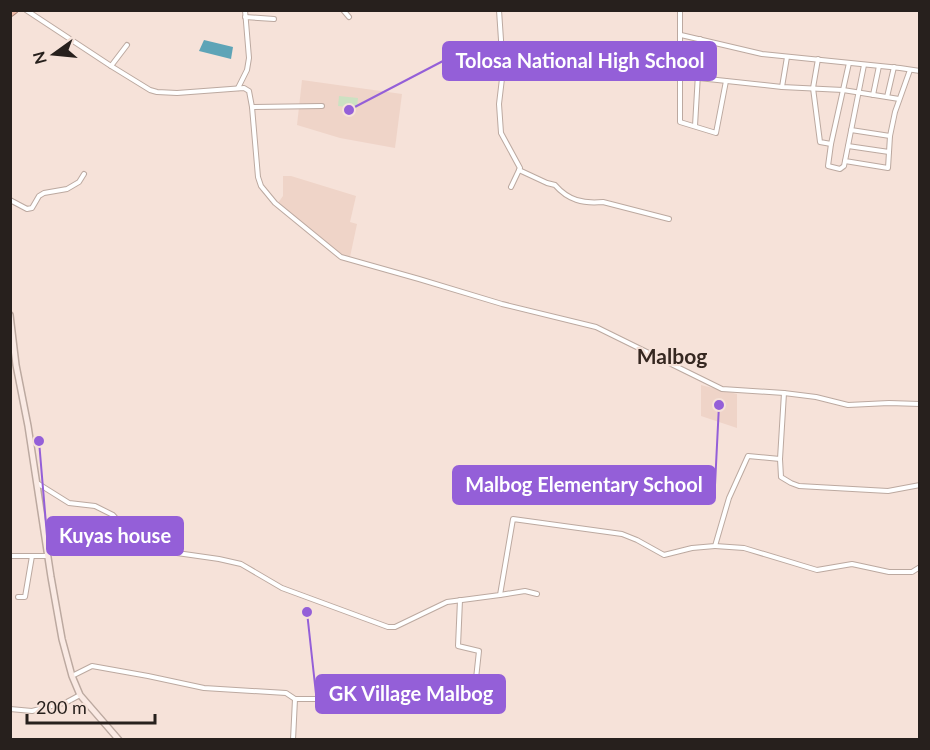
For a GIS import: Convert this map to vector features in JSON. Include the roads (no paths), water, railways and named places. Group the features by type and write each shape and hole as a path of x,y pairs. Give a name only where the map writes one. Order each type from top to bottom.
{"street":[{"path":"26,10 150,90 177,93 244,88 249,91 258,177 261,186 275,203 341,257 502,304 596,327 722,389 816,397 848,405 920,404"},
{"path":"237,88 248,70 244,10"},
{"path":"344,10 349,17"},
{"path":"499,10 503,70 499,104 501,133 520,168 512,187"},
{"path":"680,10 681,122 716,133 726,81"},
{"path":"245,17 274,19"},
{"path":"681,35 752,52 920,71"},
{"path":"695,126 700,39"},
{"path":"111,66 127,45"},
{"path":"782,87 787,57"},
{"path":"818,59 813,88 820,142 831,144"},
{"path":"849,63 828,166 840,169 844,166 864,65"},
{"path":"873,94 879,66"},
{"path":"887,97 894,67"},
{"path":"845,161 888,168 890,136 899,99 910,70"},
{"path":"680,76 782,87 843,90 899,99"},
{"path":"252,107 322,106"},
{"path":"851,130 890,136"},
{"path":"848,146 889,152"},
{"path":"519,170 547,183 555,184 568,197 593,203 603,202 669,219"},
{"path":"10,200 27,209 32,208 39,196 67,189 79,182 84,174"},
{"path":"10,315 16,365 62,639 72,676 80,694 119,740"},
{"path":"784,393 781,477 799,486 888,491 920,485"},
{"path":"715,546 729,498 748,456 780,459"},
{"path":"36,482 69,503 95,506 113,515 128,532 148,545 177,553 241,564 282,588 388,627 395,627 447,602 525,591 537,594"},
{"path":"500,595 513,519 622,534 664,555 692,548 715,546 744,548 817,570 852,564 890,572 912,572 920,567"},
{"path":"10,556 48,556"},
{"path":"18,597 25,597 32,556"},
{"path":"460,600 458,646 479,651 474,697"},
{"path":"72,676 92,666 148,675 204,688 286,693 295,699 330,699 450,711"},
{"path":"10,708 32,711 67,702 80,694"},
{"path":"293,740 295,699"}],"water":[{"path":"204,40 233,47 231,59 199,51"}],"place":[{"name":"Tolosa National High School","path":"349,110"},
{"name":"Malbog Elementary School","path":"719,405"},
{"name":"Kuyas house","path":"39,441"},
{"name":"GK Village Malbog","path":"307,612"}],"district":[{"name":"Malbog","path":"672,357"}]}
